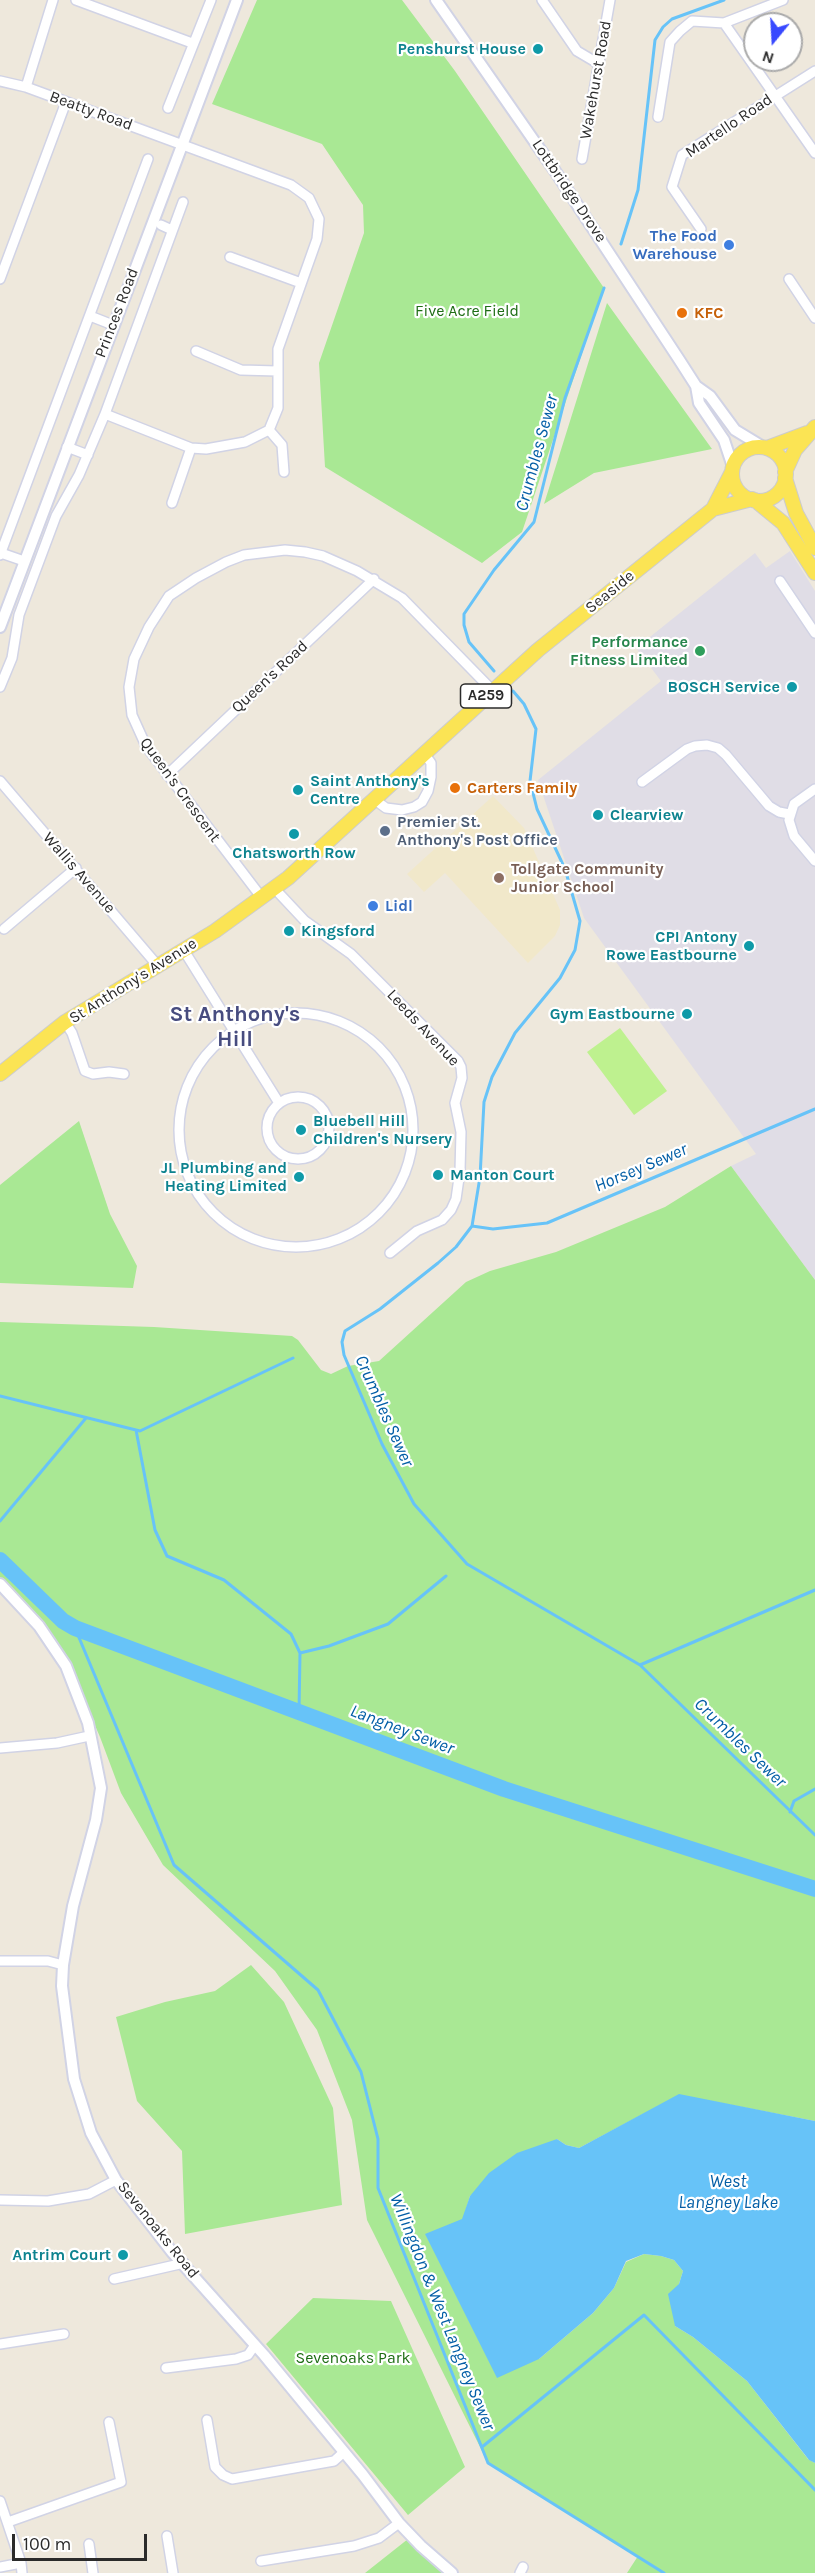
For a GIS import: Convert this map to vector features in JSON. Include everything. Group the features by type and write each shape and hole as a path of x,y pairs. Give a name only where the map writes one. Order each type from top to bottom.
{"main road":[{"path":"812,430 765,448 755,447 742,453 732,470 738,491 783,524 815,573"},
{"path":"753,500 762,500 775,495 785,475 789,459 812,430"},
{"path":"765,448 782,460 796,513 815,548"},
{"name":"Seaside","path":"268,893 375,800 492,690 713,509 732,470"},
{"name":"Seaside","path":"713,509 753,500"},
{"name":"St Anthony's Avenue","path":"0,1074 65,1022 215,931 268,893"}],"street":[{"path":"26,87 53,0"},
{"path":"76,0 101,4 192,43"},
{"path":"168,108 211,0"},
{"name":"Princes Road","path":"0,627 181,143 237,0"},
{"name":"Lottbridge Drove","path":"436,0 618,264 696,386 710,396 735,430 765,448"},
{"path":"542,0 577,51 599,64"},
{"name":"Wakehurst Road","path":"582,159 610,0"},
{"path":"658,117 670,42 692,21 724,23 783,0"},
{"path":"724,23 815,153"},
{"name":"Martello Road","path":"701,229 672,188 682,155 815,71"},
{"name":"Beatty Road","path":"0,81 26,87 181,143 291,185 309,198 319,219 317,239 278,349 278,408 269,430"},
{"path":"0,279 66,102"},
{"name":"Princes Road","path":"0,554 148,159"},
{"name":"Princes Road","path":"0,687 3,668 12,658 19,615 56,516 88,455 105,414 183,202"},
{"path":"161,225 172,230"},
{"path":"230,257 301,283"},
{"path":"789,279 815,318"},
{"path":"90,316 113,325"},
{"path":"196,351 241,370 277,371"},
{"name":"Lottbridge Drove","path":"696,386 699,403 724,440 732,470"},
{"path":"105,414 191,448 206,449 245,442 269,430 282,445 284,472"},
{"path":"67,447 88,455"},
{"path":"172,503 191,448"},
{"name":"Queen's Crescent","path":"268,893 167,775 137,730 132,715 129,687 140,642 169,596 226,562 264,551 305,552 341,563 374,579 402,598 492,690"},
{"path":"0,554 24,561"},
{"name":"Queen's Road","path":"167,775 374,579"},
{"path":"780,581 815,633"},
{"path":"642,782 687,749 707,745 722,751 769,806 779,812 789,814"},
{"path":"375,800 386,808 402,810 422,802 428,791 431,777 430,763 424,753"},
{"name":"Wallis Avenue","path":"0,781 158,966"},
{"path":"815,789 794,804 789,814 791,830 815,861"},
{"path":"4,929 76,868"},
{"name":"Leeds Avenue","path":"268,893 351,954 458,1061 461,1067 462,1078 455,1103 461,1132 460,1171 456,1199 442,1220 417,1232 390,1253"},
{"path":"183,949 236,1029 279,1102"},
{"path":"297,1012 319,1015 342,1023 365,1038 381,1052 394,1071 411,1108 412,1151 402,1181 391,1199 359,1228 340,1238 319,1244 287,1246 265,1242 245,1234 226,1222 210,1208 197,1191 187,1171 182,1150 180,1129 182,1107 197,1067 218,1042 236,1029 255,1019 276,1013 297,1012"},
{"path":"65,1022 72,1033 85,1071 93,1074 109,1072 124,1074"},
{"path":"299,1096 311,1100 321,1108 327,1118 329,1131 326,1143 317,1153 304,1159 290,1158 278,1152 271,1145 267,1136 267,1122 270,1112 279,1102 299,1096"},
{"name":"Sevenoaks Road","path":"0,1584 39,1626 66,1666 88,1723 101,1788 96,1820 73,1906 63,1965 62,1986 74,2079 92,2133 116,2180 344,2452 399,2523 420,2546 452,2573"},
{"path":"0,1748 57,1743 89,1736"},
{"path":"0,1961 48,1961 63,1965"},
{"path":"0,2200 48,2201 89,2194 116,2180"},
{"path":"114,2279 184,2263"},
{"path":"0,2344 64,2334"},
{"path":"166,2367 236,2358 248,2355 255,2345"},
{"path":"207,2420 215,2467 223,2475 232,2479 334,2461 344,2452"},
{"path":"8,2522 121,2482 109,2422"},
{"path":"0,2500 22,2568 0,2567"},
{"path":"261,2561 354,2546 379,2538 399,2523"},
{"path":"167,2536 173,2573"},
{"path":"89,2544 93,2573"}],"shaded area":[{"path":"790,551 815,591 815,1280 731,1166 756,1154 584,918 538,780 661,681 636,648 755,553 766,568"},
{"name":"Tollgate Community Junior School","path":"493,796 524,828 560,910 560,925 555,936 528,963 445,873 424,892 407,874"}],"green space":[{"name":"Five Acre Field","path":"257,0 402,0 455,71 604,288 522,532 482,563 325,467 319,363 364,233 363,205 322,144 212,104"},
{"path":"607,303 712,449 594,473 544,504"},
{"path":"620,1028 667,1091 634,1115 587,1052"},
{"path":"79,1121 110,1214 137,1266 133,1288 0,1283 0,1185"},
{"path":"731,1166 815,1280 815,2121 679,2095 579,2148 566,2145 557,2139 470,2196 463,2219 539,2359 593,2313 614,2288 626,2262 644,2254 674,2260 683,2271 679,2284 675,2326 693,2337 747,2381 808,2459 815,2463 815,2573 627,2573 638,2556 488,2463 367,2220 352,2120 317,2030 275,1971 163,1865 121,1793 71,1670 0,1579 0,1322 154,1327 292,1336 298,1340 321,1370 331,1374 348,1366 379,1361 466,1282 490,1271 556,1252 665,1207"},
{"path":"251,1965 284,2002 333,2108 342,2205 185,2234 182,2151 137,2101 116,2017 165,2002 215,1991"},
{"name":"Sevenoaks Park","path":"313,2298 391,2301 465,2467 408,2515 266,2344"},
{"path":"408,2539 447,2573 365,2573"}],"water":[{"name":"West Langney Lake","path":"679,2094 815,2121 815,2463 809,2460 747,2381 693,2337 675,2326 668,2294 679,2284 683,2271 674,2260 644,2254 626,2261 614,2288 593,2313 539,2359 497,2378 425,2234 462,2219 470,2196 489,2173 517,2153 557,2139 566,2145 579,2148"}],"waterway":[{"name":"Crumbles Sewer","path":"621,244 638,190 655,40 663,27 672,19 724,0"},
{"name":"Crumbles Sewer","path":"494,671 469,642 464,625 464,614 494,570 534,522 565,398 604,288"},
{"name":"Crumbles Sewer","path":"513,691 524,704 536,729 530,781 537,809 565,869 580,921 575,950 560,978 515,1033 492,1077 484,1102 480,1177 472,1226 456,1247 438,1263 380,1309 345,1331 342,1342 344,1355 382,1444 414,1504 467,1564 640,1665 815,1835"},
{"name":"Horsey Sewer","path":"472,1226 493,1229 547,1223 815,1109"},
{"path":"0,1396 140,1431 293,1358"},
{"path":"0,1521 86,1418"},
{"path":"136,1430 155,1530 167,1556 224,1580 291,1634 300,1653 299,1712"},
{"name":"Langney Sewer","path":"0,1560 63,1621 75,1628 504,1789 815,1889"},
{"path":"300,1653 329,1646 388,1624 446,1576"},
{"path":"640,1665 815,1590"},
{"name":"Willingdon & West Langney Sewer","path":"75,1628 174,1865 318,1990 361,2072 378,2139 378,2188 488,2463 664,2573"},
{"path":"790,1812 794,1801 815,1789"},
{"path":"482,2447 644,2315 815,2490"}],"place":[{"name":"Penshurst House","path":"538,49"},
{"name":"The Food Warehouse","path":"729,245"},
{"name":"KFC","path":"682,313"},
{"name":"Performance Fitness Limited","path":"700,651"},
{"name":"BOSCH Service","path":"792,687"},
{"name":"Carters Family","path":"455,788"},
{"name":"Saint Anthony's Centre","path":"298,790"},
{"name":"Clearview","path":"598,815"},
{"name":"Premier St. Anthony's Post Office","path":"385,831"},
{"name":"Chatsworth Row","path":"294,834"},
{"name":"Tollgate Community Junior School","path":"499,878"},
{"name":"Lidl","path":"373,906"},
{"name":"Kingsford","path":"289,931"},
{"name":"CPI Antony Rowe Eastbourne","path":"749,946"},
{"name":"Gym Eastbourne","path":"687,1014"},
{"name":"Bluebell Hill Children's Nursery","path":"301,1130"},
{"name":"Manton Court","path":"438,1175"},
{"name":"JL Plumbing and Heating Limited","path":"299,1177"},
{"name":"Antrim Court","path":"123,2255"}],"district":[{"name":"St Anthony's Hill","path":"235,1028"}]}
